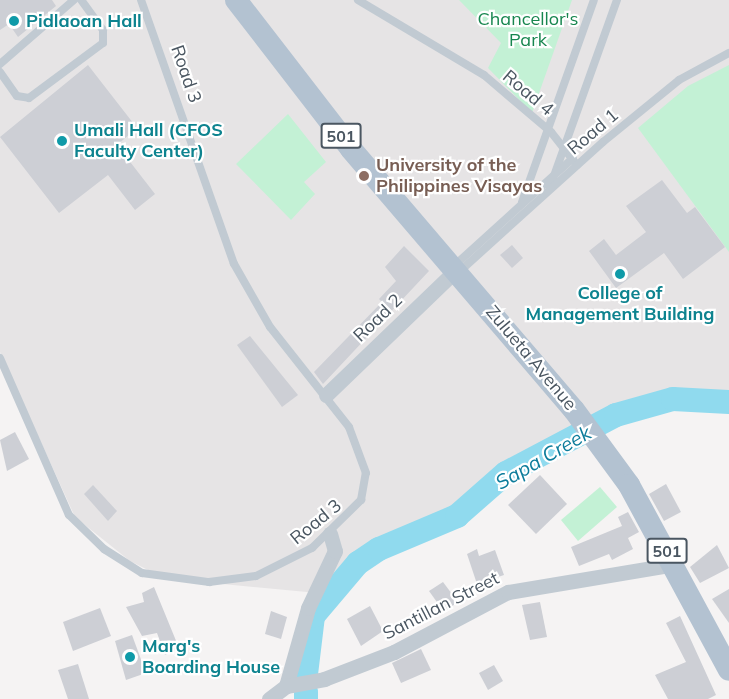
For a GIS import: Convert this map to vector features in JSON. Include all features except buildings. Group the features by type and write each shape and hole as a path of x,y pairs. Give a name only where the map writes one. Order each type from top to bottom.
{"main road":[{"name":"501","path":"236,0 351,149 457,269"},
{"name":"Zulueta Avenue","path":"457,269 596,439 675,564 729,670"}],"street":[{"name":"Road 2","path":"326,395 457,269"},
{"path":"286,686 308,608 335,551 330,534"},
{"name":"Santillan Street","path":"269,699 286,686 324,679 394,652 508,592 675,564"}],"lane":[{"path":"0,64 74,0"},
{"path":"0,72 17,96 29,98 103,43 104,30 81,0"},
{"name":"Road 3","path":"0,358 69,515 131,567 185,580 238,581 289,561 330,534 361,500 366,473 360,448 326,395 275,334 234,264 141,0"},
{"name":"Road 4","path":"358,0 484,75 551,132 575,162"},
{"path":"522,202 551,132 594,0"},
{"path":"549,188 567,150 617,0"},
{"name":"Road 1","path":"457,269 575,162 679,80 729,53"},
{"name":"Road 1","path":"457,269 522,202 555,172 575,162"}],"shaded area":[{"name":"University of the Philippines Visayas","path":"0,0 729,0 729,402 673,400 616,415 506,473 457,516 379,549 328,594 202,582 154,573 130,561 75,517 0,352"}],"green space":[{"name":"Chancellor's Park","path":"459,0 572,0 532,113 488,68 501,43"},
{"path":"729,65 729,252 638,128 688,86"},
{"path":"288,114 326,162 304,182 315,194 291,220 236,164"},
{"path":"600,487 617,507 578,541 561,520"}],"waterway":[{"name":"Sapa Creek","path":"306,674 313,616 358,563 379,549 457,516 506,473 616,415 673,399 729,402"},
{"name":"Sapa Creek","path":"306,692 306,699"}],"place":[{"name":"Pidlaoan Hall","path":"14,21"},
{"name":"Umali Hall (CFOS Faculty Center)","path":"62,141"},
{"name":"University of the Philippines Visayas","path":"364,176"},
{"name":"College of Management Building","path":"620,274"},
{"name":"Marg's Boarding House","path":"130,657"}]}
